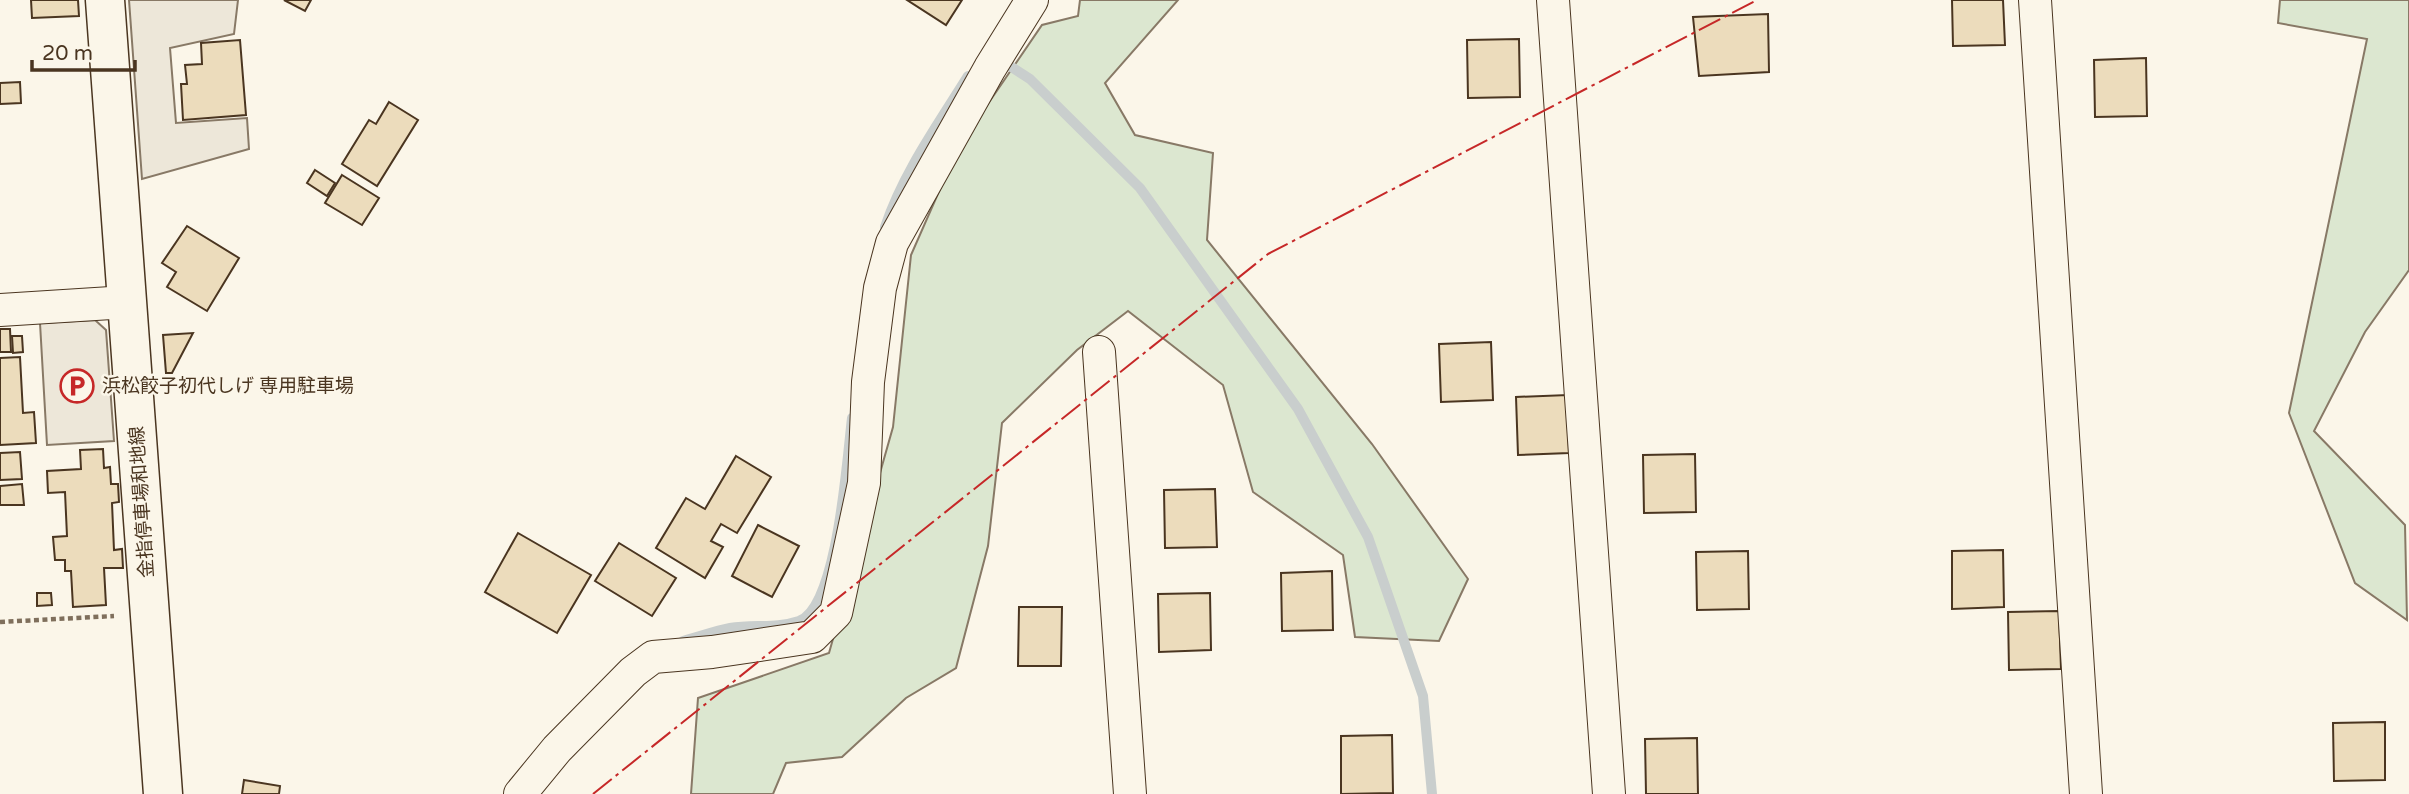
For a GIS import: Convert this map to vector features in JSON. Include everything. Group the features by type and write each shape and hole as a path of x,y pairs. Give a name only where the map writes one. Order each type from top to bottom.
{"main road":[{"name":"金指停車場和地線","path":"105,0 163,794"}],"street":[{"path":"520,794 557,749 633,672 653,657 712,652 812,637 836,613 864,483 868,382 880,288 892,243 996,58 1032,0"},
{"path":"1553,0 1609,794"},
{"path":"2035,0 2086,794"},
{"path":"0,310 127,302"},
{"path":"1099,352 1130,794"}],"path":[{"path":"0,622 150,614"}],"green space":[{"path":"1080,0 1178,0 1105,83 1135,135 1213,153 1207,240 1372,444 1468,579 1439,641 1355,637 1343,555 1253,492 1223,385 1128,311 1077,350 1002,423 988,546 956,668 906,698 842,757 786,763 773,794 691,794 698,698 829,653 893,427 911,255 959,146 1042,25 1078,16"},
{"path":"2280,0 2409,0 2409,270 2365,332 2314,431 2405,525 2407,620 2355,583 2289,413 2367,39 2278,23"}],"shaded area":[{"path":"129,0 238,0 234,34 170,48 176,123 247,118 249,149 142,179"},
{"name":"浜松餃子初代しげ 専用駐車場","path":"95,320 106,330 114,441 47,445 40,323"}],"building":[{"path":"31,0 78,0 79,16 32,18"},
{"path":"284,0 311,0 305,11"},
{"path":"907,0 962,0 946,25"},
{"path":"1952,0 2003,0 2005,45 1953,46"},
{"path":"1768,14 1769,72 1699,76 1693,17"},
{"path":"1519,39 1520,97 1468,98 1467,40"},
{"path":"240,40 246,115 183,120 181,84 187,84 185,65 202,64 201,43"},
{"path":"2146,58 2147,116 2095,117 2094,60"},
{"path":"20,82 21,103 0,104 0,83"},
{"path":"389,102 418,120 377,186 342,164 369,120 376,124"},
{"path":"315,170 335,183 327,196 307,183"},
{"path":"342,175 379,198 362,225 325,203"},
{"path":"187,226 239,258 207,311 167,287 176,272 162,263"},
{"path":"0,329 10,329 11,352 0,352"},
{"path":"193,333 172,373 166,373 163,335"},
{"path":"12,336 22,336 23,352 13,353"},
{"path":"1491,342 1493,400 1441,402 1439,344"},
{"path":"20,357 23,413 34,412 36,443 0,445 0,358"},
{"path":"1568,395 1569,453 1518,455 1516,397"},
{"path":"103,449 104,468 110,467 111,484 118,484 119,502 112,503 114,550 122,549 123,568 104,568 106,605 73,607 71,571 65,571 65,560 55,560 53,537 67,536 65,492 48,493 47,471 81,469 80,450"},
{"path":"20,452 22,479 0,480 0,453"},
{"path":"1695,454 1696,512 1644,513 1643,455"},
{"path":"736,456 771,477 737,533 721,524 711,541 723,547 705,578 656,548 686,498 705,509"},
{"path":"22,484 24,505 0,505 0,486"},
{"path":"1215,489 1217,547 1165,548 1164,490"},
{"path":"758,525 799,546 772,597 732,576"},
{"path":"518,533 591,575 557,633 485,592"},
{"path":"619,543 676,578 652,616 595,581"},
{"path":"2003,550 2004,607 1952,609 1952,551"},
{"path":"1748,551 1749,609 1697,610 1696,552"},
{"path":"1332,571 1333,630 1282,631 1281,573"},
{"path":"37,593 51,593 52,605 37,606"},
{"path":"1210,593 1211,650 1159,652 1158,594"},
{"path":"1019,607 1062,607 1061,666 1018,666"},
{"path":"2059,611 2061,669 2009,670 2008,612"},
{"path":"2385,722 2385,780 2334,781 2333,723"},
{"path":"1392,735 1393,793 1341,794 1341,736"},
{"path":"1697,738 1698,794 1646,794 1645,739"},
{"path":"244,780 280,786 279,794 242,794"}],"waterway":[{"path":"999,59 1030,79 1140,188 1298,409 1368,537 1423,696 1432,794"},
{"path":"885,227 911,168 968,76"},
{"path":"683,641 730,628 773,626 799,621 812,610 823,589 832,561 852,418"}],"power":[{"path":"593,794 1268,254 1757,0"}],"place":[{"name":"浜松餃子初代しげ 専用駐車場","path":"77,386"}]}
